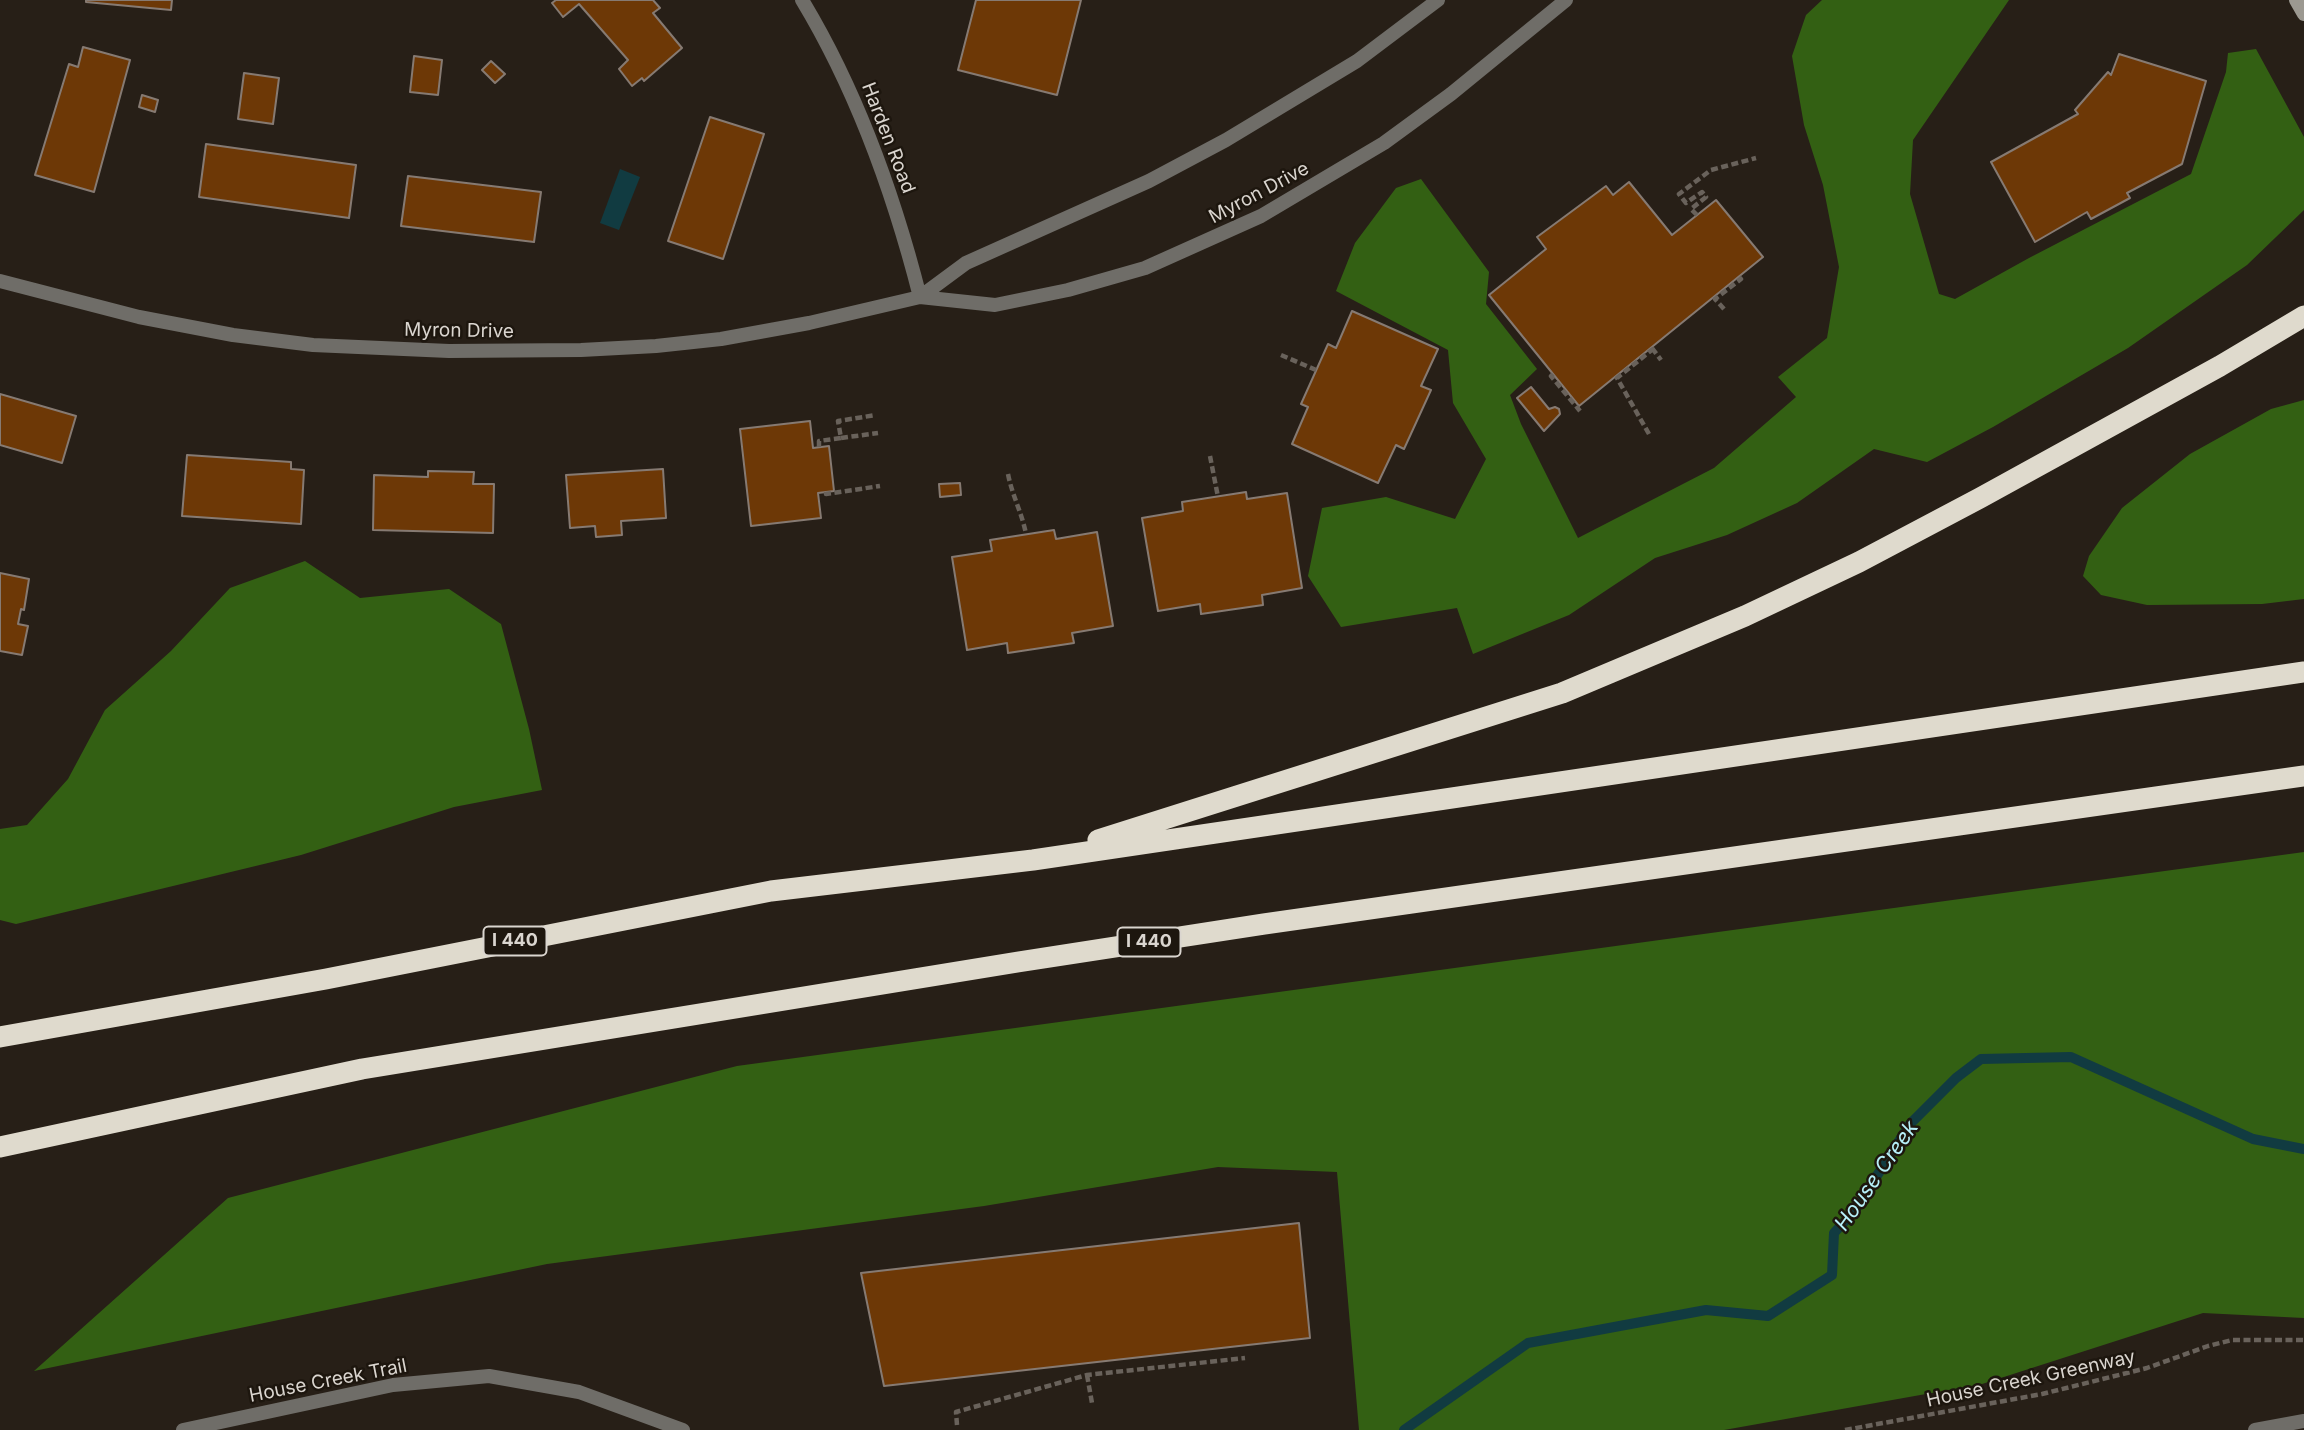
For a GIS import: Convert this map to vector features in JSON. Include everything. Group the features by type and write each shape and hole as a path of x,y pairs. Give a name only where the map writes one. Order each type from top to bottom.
{"highway":[{"path":"1033,860 1562,692 1745,616 1859,562 1980,498 2220,366 2304,316"},
{"name":"I 440","path":"0,1037 326,979 771,891 1033,860 2304,672"},
{"name":"I 440","path":"0,1147 362,1069 1004,965 1264,925 2304,776"}],"main road":[{"path":"2296,0 2304,14"}],"street":[{"name":"Harden Road","path":"802,0 841,69 905,242 920,297"},
{"name":"Myron Drive","path":"920,297 966,263 1149,181 1226,140 1357,61 1438,0"},
{"name":"Myron Drive","path":"0,281 139,317 233,335 313,345 449,351 581,351 695,342 809,323 920,297 995,305 1068,290 1145,268 1261,216 1384,143 1461,86 1566,0"},
{"name":"House Creek Trail","path":"183,1430 393,1385 489,1377 579,1392 683,1430"},
{"path":"2255,1430 2304,1421"}],"path":[{"path":"1696,215 1691,209 1706,197 1702,192 1686,203 1679,194 1712,170 1756,158"},
{"path":"1724,309 1716,299 1741,279 1739,276"},
{"path":"1649,434 1617,378 1653,348 1661,360"},
{"path":"1281,355 1316,370"},
{"path":"1553,374 1580,411"},
{"path":"841,438 838,421 876,415"},
{"path":"819,447 819,441 878,433"},
{"path":"1210,456 1218,496"},
{"path":"1008,474 1026,534"},
{"path":"826,492 880,486"},
{"name":"House Creek Greenway","path":"1845,1430 2042,1394 2147,1368 2232,1340 2304,1340"},
{"path":"957,1425 956,1412 1087,1375 1245,1358"},
{"path":"1087,1375 1092,1403"}],"green space":[{"path":"1822,0 2009,0 1913,140 1910,194 1939,294 1955,299 2191,174 2226,72 2228,53 2256,49 2304,137 2304,210 2247,265 2128,348 1993,427 1927,462 1874,449 1797,503 1727,535 1655,558 1569,615 1473,654 1457,608 1341,627 1308,576 1322,508 1386,497 1455,519 1486,459 1453,403 1448,350 1336,291 1355,243 1396,188 1421,179 1489,272 1486,304 1537,369 1510,395 1521,424 1578,538 1714,468 1796,397 1778,377 1827,338 1839,267 1823,185 1804,125 1792,56 1806,15"},
{"path":"2304,400 2304,599 2262,604 2147,605 2101,595 2083,576 2089,556 2122,508 2190,454 2271,409"},
{"path":"305,561 360,598 449,589 501,624 542,790 454,807 301,855 16,924 0,920 0,829 27,825 68,779 105,710 171,651 230,588"},
{"path":"2304,852 2304,1318 2203,1313 1982,1384 1724,1430 1359,1430 1337,1172 1218,1167 984,1206 547,1264 34,1371 228,1198 737,1066"}],"water":[{"path":"620,169 640,177 619,230 600,223"}],"building":[{"path":"86,0 172,0 171,10"},
{"path":"556,0 653,0 660,8 653,13 682,48 644,81 642,78 632,86 619,69 628,60 579,4 563,17 552,3"},
{"path":"976,0 1081,0 1057,95 958,70"},
{"path":"83,47 130,60 94,192 35,175 69,64 78,67"},
{"path":"2119,54 2206,81 2182,164 2127,193 2130,198 2091,219 2087,212 2035,242 1991,162 2078,114 2075,110 2108,72 2111,75"},
{"path":"414,56 442,60 438,95 410,92"},
{"path":"491,61 505,74 495,83 482,70"},
{"path":"244,73 279,78 273,124 238,119"},
{"path":"142,95 158,100 155,112 139,107"},
{"path":"710,117 764,134 723,259 668,241"},
{"path":"206,144 356,165 349,218 199,197"},
{"path":"408,176 541,192 534,242 401,226"},
{"path":"1629,182 1672,235 1716,200 1763,257 1579,406 1489,295 1546,249 1537,237 1606,186 1613,195"},
{"path":"1352,311 1438,349 1421,386 1431,390 1404,449 1396,445 1378,483 1292,444 1308,407 1301,404 1328,344 1336,348"},
{"path":"1531,387 1549,409 1559,409 1560,414 1544,431 1517,398"},
{"path":"0,394 76,416 62,463 0,445"},
{"path":"810,421 813,448 829,446 834,491 818,493 821,518 751,526 740,429"},
{"path":"187,455 291,462 291,469 304,470 301,524 182,516"},
{"path":"663,469 666,518 621,521 622,535 596,537 595,526 570,528 566,475"},
{"path":"428,471 474,472 473,484 494,484 493,533 373,530 374,475 428,477"},
{"path":"960,483 961,495 940,497 939,484"},
{"path":"1246,492 1247,499 1287,493 1302,588 1262,595 1263,605 1201,614 1200,604 1158,611 1142,518 1183,511 1182,502"},
{"path":"1054,530 1056,539 1097,532 1113,626 1072,633 1074,643 1008,653 1007,643 967,650 952,557 992,551 990,540"},
{"path":"0,573 29,579 24,610 21,609 18,624 28,626 22,655 0,651"},
{"path":"1299,1223 1310,1338 884,1386 861,1273"}],"waterway":[{"name":"House Creek","path":"1404,1430 1528,1343 1706,1310 1768,1316 1832,1275 1834,1233 1855,1210 1910,1124 1956,1078 1981,1059 2071,1057 2253,1139 2304,1149"}]}
